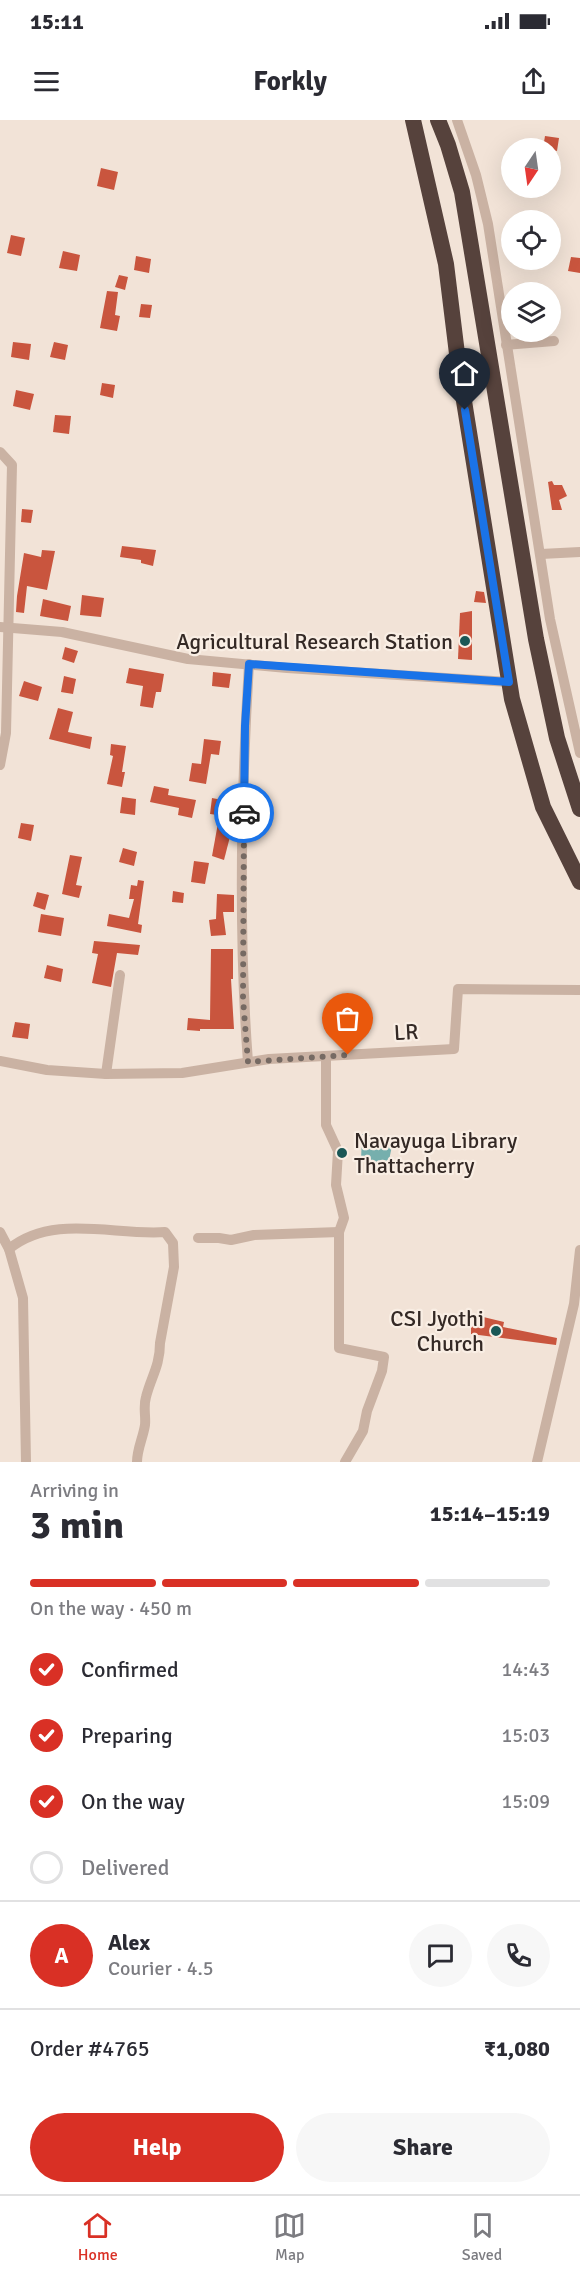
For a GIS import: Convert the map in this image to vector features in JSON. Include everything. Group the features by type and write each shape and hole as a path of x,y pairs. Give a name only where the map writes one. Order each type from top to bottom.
{"highway":[{"path":"413,120 446,264 459,370 509,682 525,750 543,807 580,882"},
{"path":"438,120 462,192 536,639 557,738 579,807"}],"street":[{"path":"457,120 476,175 488,224 550,619 580,753"},
{"path":"506,345 542,342"},
{"path":"0,452 12,465 4,627 6,733 0,765"},
{"path":"541,554 580,552"},
{"path":"4,627 62,632 188,659 509,682"},
{"path":"248,1062 243,999 242,904 245,726 249,664"},
{"path":"579,807 580,786"},
{"path":"106,1074 120,975"},
{"name":"LR","path":"0,1061 47,1070 106,1074 182,1073 248,1062 454,1049 458,989 580,990"},
{"path":"326,1056 326,1125 338,1151 336,1185 344,1218 339,1232 339,1348 384,1357 382,1371 367,1411 363,1431 345,1462"},
{"path":"9,1249 20,1240 41,1231 63,1230 105,1229 165,1232 173,1243 174,1267 160,1343 160,1355 155,1376 146,1396 143,1410 145,1421 138,1446 137,1462"},
{"path":"0,1232 9,1249 23,1298 26,1462"},
{"path":"198,1238 231,1240 254,1236 339,1232"},
{"path":"537,1462 577,1304 580,1250"}],"water":[{"path":"362,1134 393,1141 388,1165 361,1161"}],"building":[{"path":"101,168 118,172 114,190 97,186"},
{"path":"11,235 25,238 21,256 7,253"},
{"path":"63,251 80,255 77,271 59,268"},
{"path":"136,256 151,259 149,273 134,270"},
{"path":"571,257 580,258 580,273 568,271"},
{"path":"119,275 128,277 125,290 115,287"},
{"path":"107,291 118,292 115,315 120,316 117,331 100,328"},
{"path":"141,304 152,305 150,318 139,317"},
{"path":"13,342 31,344 29,360 11,357"},
{"path":"54,342 68,345 65,360 50,357"},
{"path":"102,383 115,385 113,398 100,395"},
{"path":"16,390 34,394 30,410 13,406"},
{"path":"55,415 71,416 69,434 53,432"},
{"path":"552,481 554,485 562,485 567,496 559,500 562,510 552,510 548,482"},
{"path":"22,509 33,510 31,523 21,522"},
{"path":"122,546 156,550 153,566 141,563 141,560 120,557"},
{"path":"42,550 55,551 47,590 27,586 24,613 16,612 24,553 41,557"},
{"path":"476,591 484,592 486,603 474,602"},
{"path":"82,595 104,598 101,617 80,615"},
{"path":"43,599 71,606 68,621 40,616"},
{"name":"Agricultural Research Station","path":"472,611 472,660 458,659 460,613"},
{"path":"65,647 78,651 74,663 62,659"},
{"path":"129,668 164,674 161,692 156,692 153,708 140,706 143,686 126,683"},
{"path":"213,672 231,674 229,688 212,686"},
{"path":"64,676 76,679 73,694 61,692"},
{"path":"24,681 42,687 38,701 19,696"},
{"path":"58,708 73,712 68,732 92,737 90,749 49,739"},
{"path":"204,739 221,741 219,755 211,754 206,784 189,781 192,763 201,764"},
{"path":"111,744 126,746 122,787 107,784 113,756 110,755"},
{"path":"154,786 169,789 168,795 196,800 192,818 178,815 179,808 150,802"},
{"path":"122,797 136,799 135,815 120,813"},
{"path":"212,798 227,801 225,816 210,814"},
{"path":"21,823 34,825 31,841 18,838"},
{"path":"218,823 233,825 224,860 212,856"},
{"path":"123,848 137,852 134,866 119,862"},
{"path":"70,855 82,857 76,885 82,886 79,898 62,894"},
{"path":"194,861 209,863 205,884 191,882"},
{"path":"138,880 144,881 138,924 142,925 141,933 107,926 109,914 129,918 134,899 129,899 131,885 137,886"},
{"path":"173,891 184,893 183,903 172,902"},
{"path":"37,892 49,895 45,910 33,906"},
{"path":"217,894 234,895 234,912 223,912 226,935 211,936 209,920 216,919"},
{"path":"41,914 64,918 61,936 38,932"},
{"path":"94,941 140,945 138,955 117,953 111,987 92,983 98,954 92,953"},
{"path":"211,949 233,949 233,979 231,979 234,1029 187,1030 188,1018 210,1020"},
{"path":"47,965 63,969 61,982 44,978"},
{"path":"15,1022 30,1024 28,1039 12,1037"},
{"name":"CSI Jyothi Church","path":"471,1314 504,1322 503,1327 557,1338 556,1345 471,1334"}],"way so far":[{"path":"244,813 243,999 248,1062 348,1055"}],"place":[{"name":"Agricultural Research Station","path":"465,641"},
{"name":"Navayuga Library Thattacherry","path":"342,1153"},
{"name":"CSI Jyothi Church","path":"496,1331"}],"route":[{"path":"244,813 245,726 249,664 509,682 465,410"}]}
